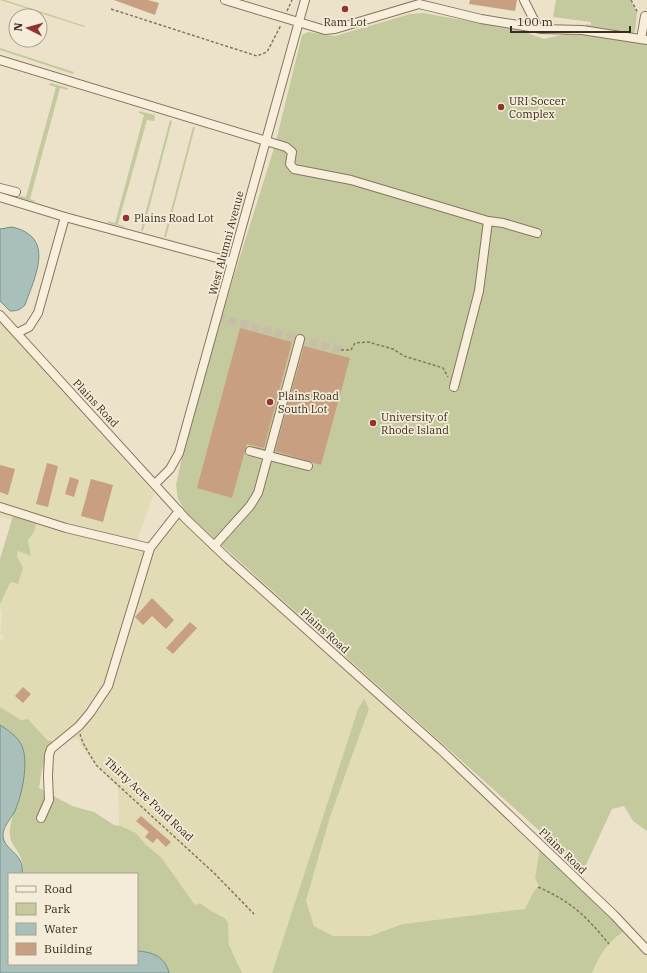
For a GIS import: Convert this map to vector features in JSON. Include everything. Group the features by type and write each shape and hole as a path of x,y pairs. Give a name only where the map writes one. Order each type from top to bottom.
{"street":[{"path":"225,0 325,30 335,30 418,2 481,19 538,28 582,30 644,40 641,15"},
{"name":"West Alumni Avenue","path":"155,484 170,469 179,453 305,0"},
{"path":"524,0 538,28"},
{"path":"0,60 290,148 292,155 290,164 294,169 351,180 488,221 503,223 536,233"},
{"path":"0,188 16,192"},
{"path":"0,197 232,262"},
{"path":"17,333 29,327 38,313 65,216"},
{"path":"454,387 479,291 488,221"},
{"name":"Plains Road","path":"0,316 214,546 440,750 614,914 647,950"},
{"path":"214,546 250,506 258,493 300,339"},
{"path":"250,451 308,466"},
{"path":"0,507 66,528 150,548"},
{"path":"41,818 49,800 48,755 51,749 79,726 90,713 108,686 150,548 179,510"}],"path":[{"path":"111,9 257,56 267,52 292,0"},
{"path":"631,0 641,15"},
{"path":"341,350 351,350 355,343 368,342 393,349 404,356 443,368 454,387"},
{"name":"Thirty Acre Pond Road","path":"79,726 83,743 96,764 214,873 254,914"},
{"path":"538,887 558,896 576,908 609,944"}],"shaded area":[{"path":"0,318 55,383 154,493 136,544 150,548 179,512 541,847 539,886 526,909 403,924 370,936 333,936 314,926 306,902 330,817 369,709 358,709 272,973 242,973 229,945 228,923 226,918 211,911 200,903 195,905 161,857 146,845 136,833 119,825 118,787 90,758 80,744 79,739 66,736 48,741 28,719 21,720 0,707 0,641 4,636 0,634 2,615 0,604 10,583 12,582 18,584 23,568 17,556 19,551 31,556 28,540 34,532 35,524 0,517"},
{"path":"626,929 647,951 647,973 592,973 600,957 612,940 620,936"}],"green space":[{"path":"0,0 5,0 30,8 25,8"},
{"path":"556,0 630,0 637,12 635,32 631,34 586,27 586,24 591,25 591,22 553,17"},
{"name":"University of Rhode Island","path":"423,13 519,30 544,39 582,30 647,40 647,831 633,821 624,806 612,809 585,867 572,860 188,515 178,499 176,485 194,403 275,145 302,35 308,32 335,36 410,14"},
{"path":"48,14 85,26 84,27 48,15"},
{"path":"0,48 74,72 73,74 0,50"},
{"path":"50,83 68,88 67,90 60,88 30,199 35,202 19,198 20,196 26,197 56,87 49,85"},
{"path":"139,111 155,115 154,121 147,120 118,224 124,227 108,223 108,221 115,223 144,115 139,113"},
{"path":"170,120 172,121 143,231 141,230"},
{"path":"193,127 195,127 166,237 164,237"},
{"path":"14,513 37,519 34,532 28,540 31,556 18,551 17,556 23,568 18,584 12,582 10,583 0,604 0,559"},
{"path":"364,699 369,709 330,817 306,901 314,926 333,936 370,936 403,924 525,909 534,891 539,886 535,878 540,848 626,929 605,949 592,973 272,973 358,709"},
{"path":"0,707 21,720 28,719 48,741 52,740 42,769 39,788 72,806 94,812 114,825 121,826 136,833 146,845 161,857 195,905 200,903 211,911 225,918 228,923 229,945 242,973 169,973 167,967 157,956 148,952 138,951 138,873 22,873 20,857 11,841 10,835 10,826 14,813 10,732 0,725"}],"water":[{"path":"12,227 26,232 34,239 38,248 39,259 37,270 25,305 15,311 10,311 0,301 0,229"},
{"path":"0,725 18,740 22,746 25,761 24,778 20,796 15,811 3,832 6,845 17,856 22,867 22,873 8,873 8,965 138,965 138,951 148,952 157,956 167,967 169,973 0,973"}],"building":[{"path":"114,0 148,0 159,3 155,15"},
{"path":"470,0 517,0 515,11 469,4"},
{"path":"240,328 292,342 264,448 247,444 232,498 197,488"},
{"path":"304,346 350,358 321,465 275,451"},
{"path":"47,463 58,466 48,507 36,504"},
{"path":"0,465 15,469 8,495 0,492"},
{"path":"70,477 79,480 74,497 65,494"},
{"path":"91,479 113,485 103,522 81,516"},
{"path":"152,598 174,620 166,629 152,616 143,625 135,617"},
{"path":"190,622 197,628 173,654 166,648"},
{"path":"23,687 31,694 23,703 15,696"},
{"path":"141,816 171,842 166,847 157,838 153,843 145,837 149,832 136,821"}],"tunnel":[{"path":"217,317 341,350"}],"place":[{"name":"Ram Lot","path":"345,9"},
{"name":"URI Soccer Complex","path":"501,107"},
{"name":"Plains Road Lot","path":"126,218"},
{"name":"Plains Road South Lot","path":"270,402"},
{"name":"University of Rhode Island","path":"373,423"}]}
